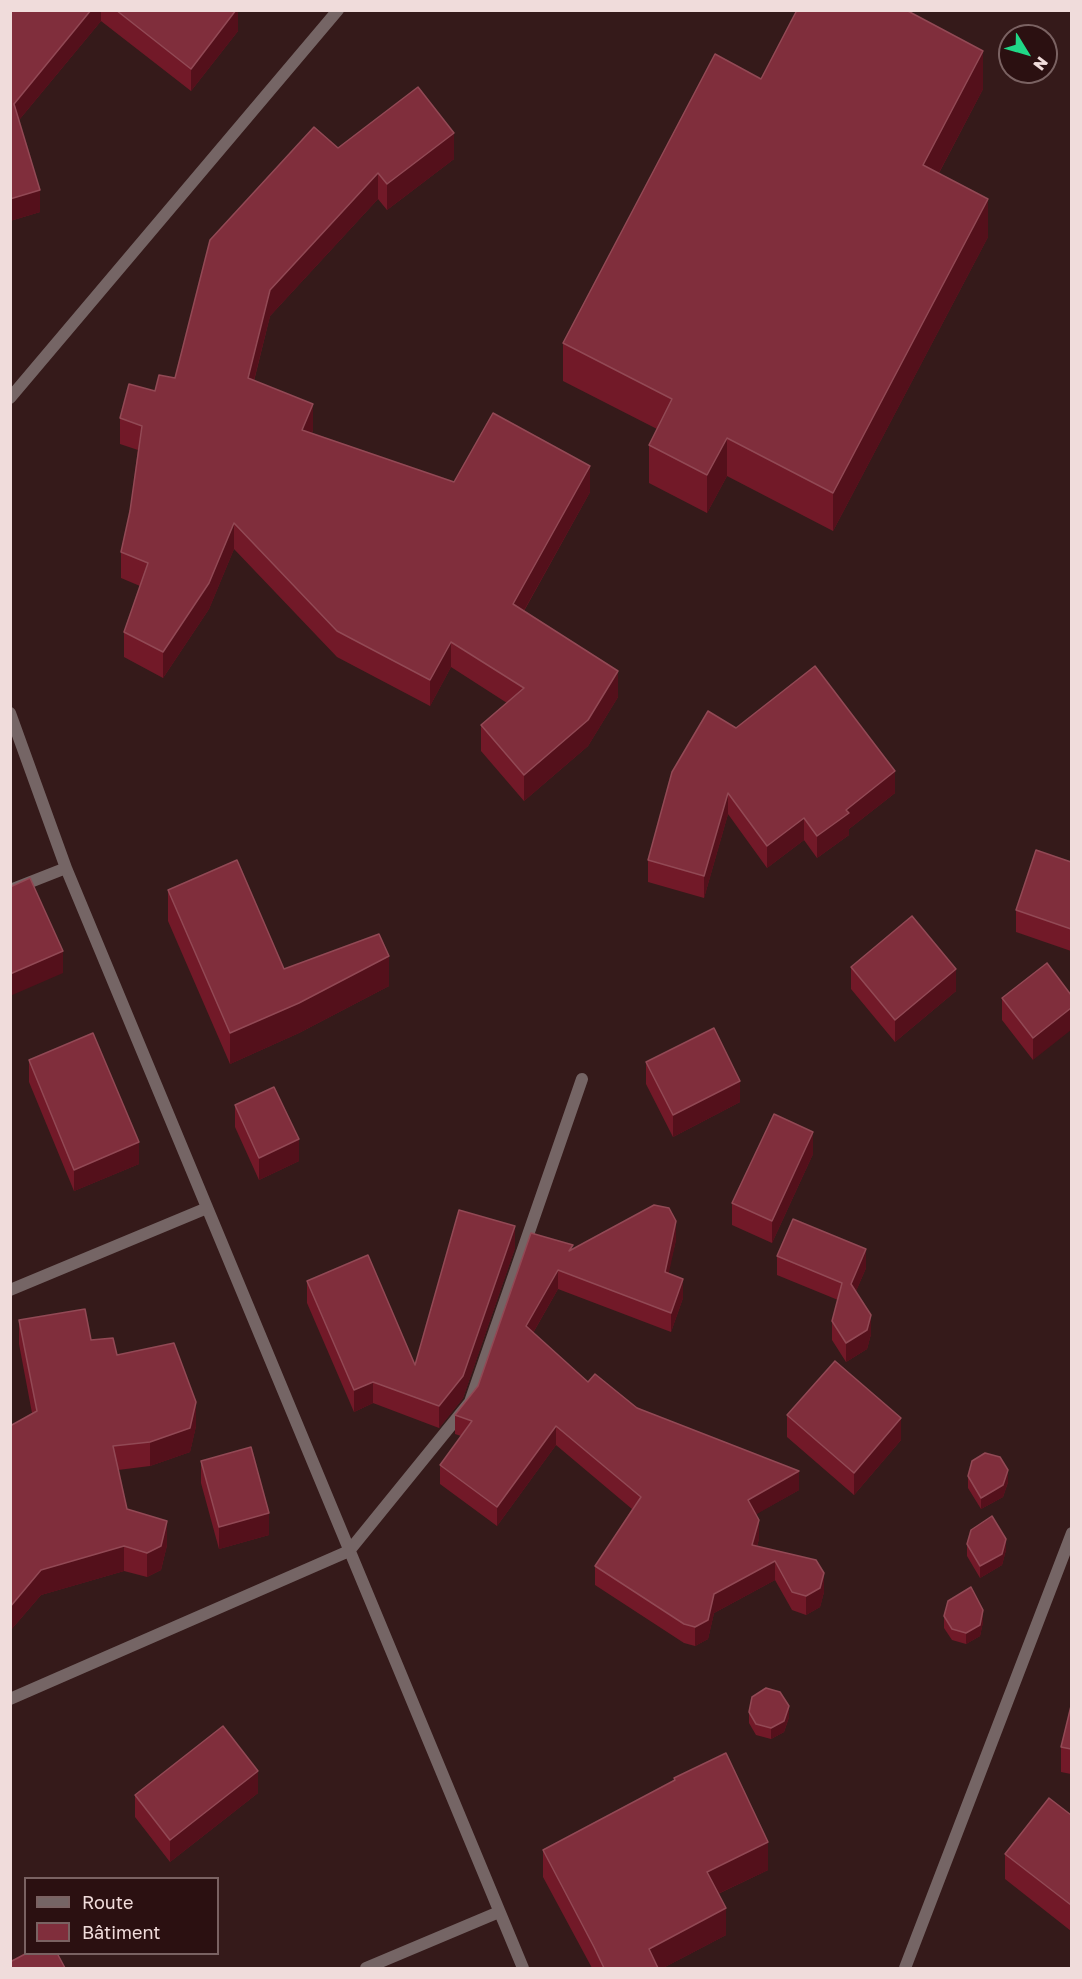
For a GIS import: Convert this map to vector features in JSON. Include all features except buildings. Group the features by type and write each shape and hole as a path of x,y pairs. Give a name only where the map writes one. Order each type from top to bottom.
{"street":[{"path":"10,398 338,10"},
{"path":"10,712 66,868 523,1968"},
{"path":"10,890 66,868"},
{"path":"10,1700 349,1551 470,1402 582,1079"},
{"path":"10,1290 207,1208"},
{"path":"905,1968 1071,1533"},
{"path":"366,1968 499,1912"}]}
